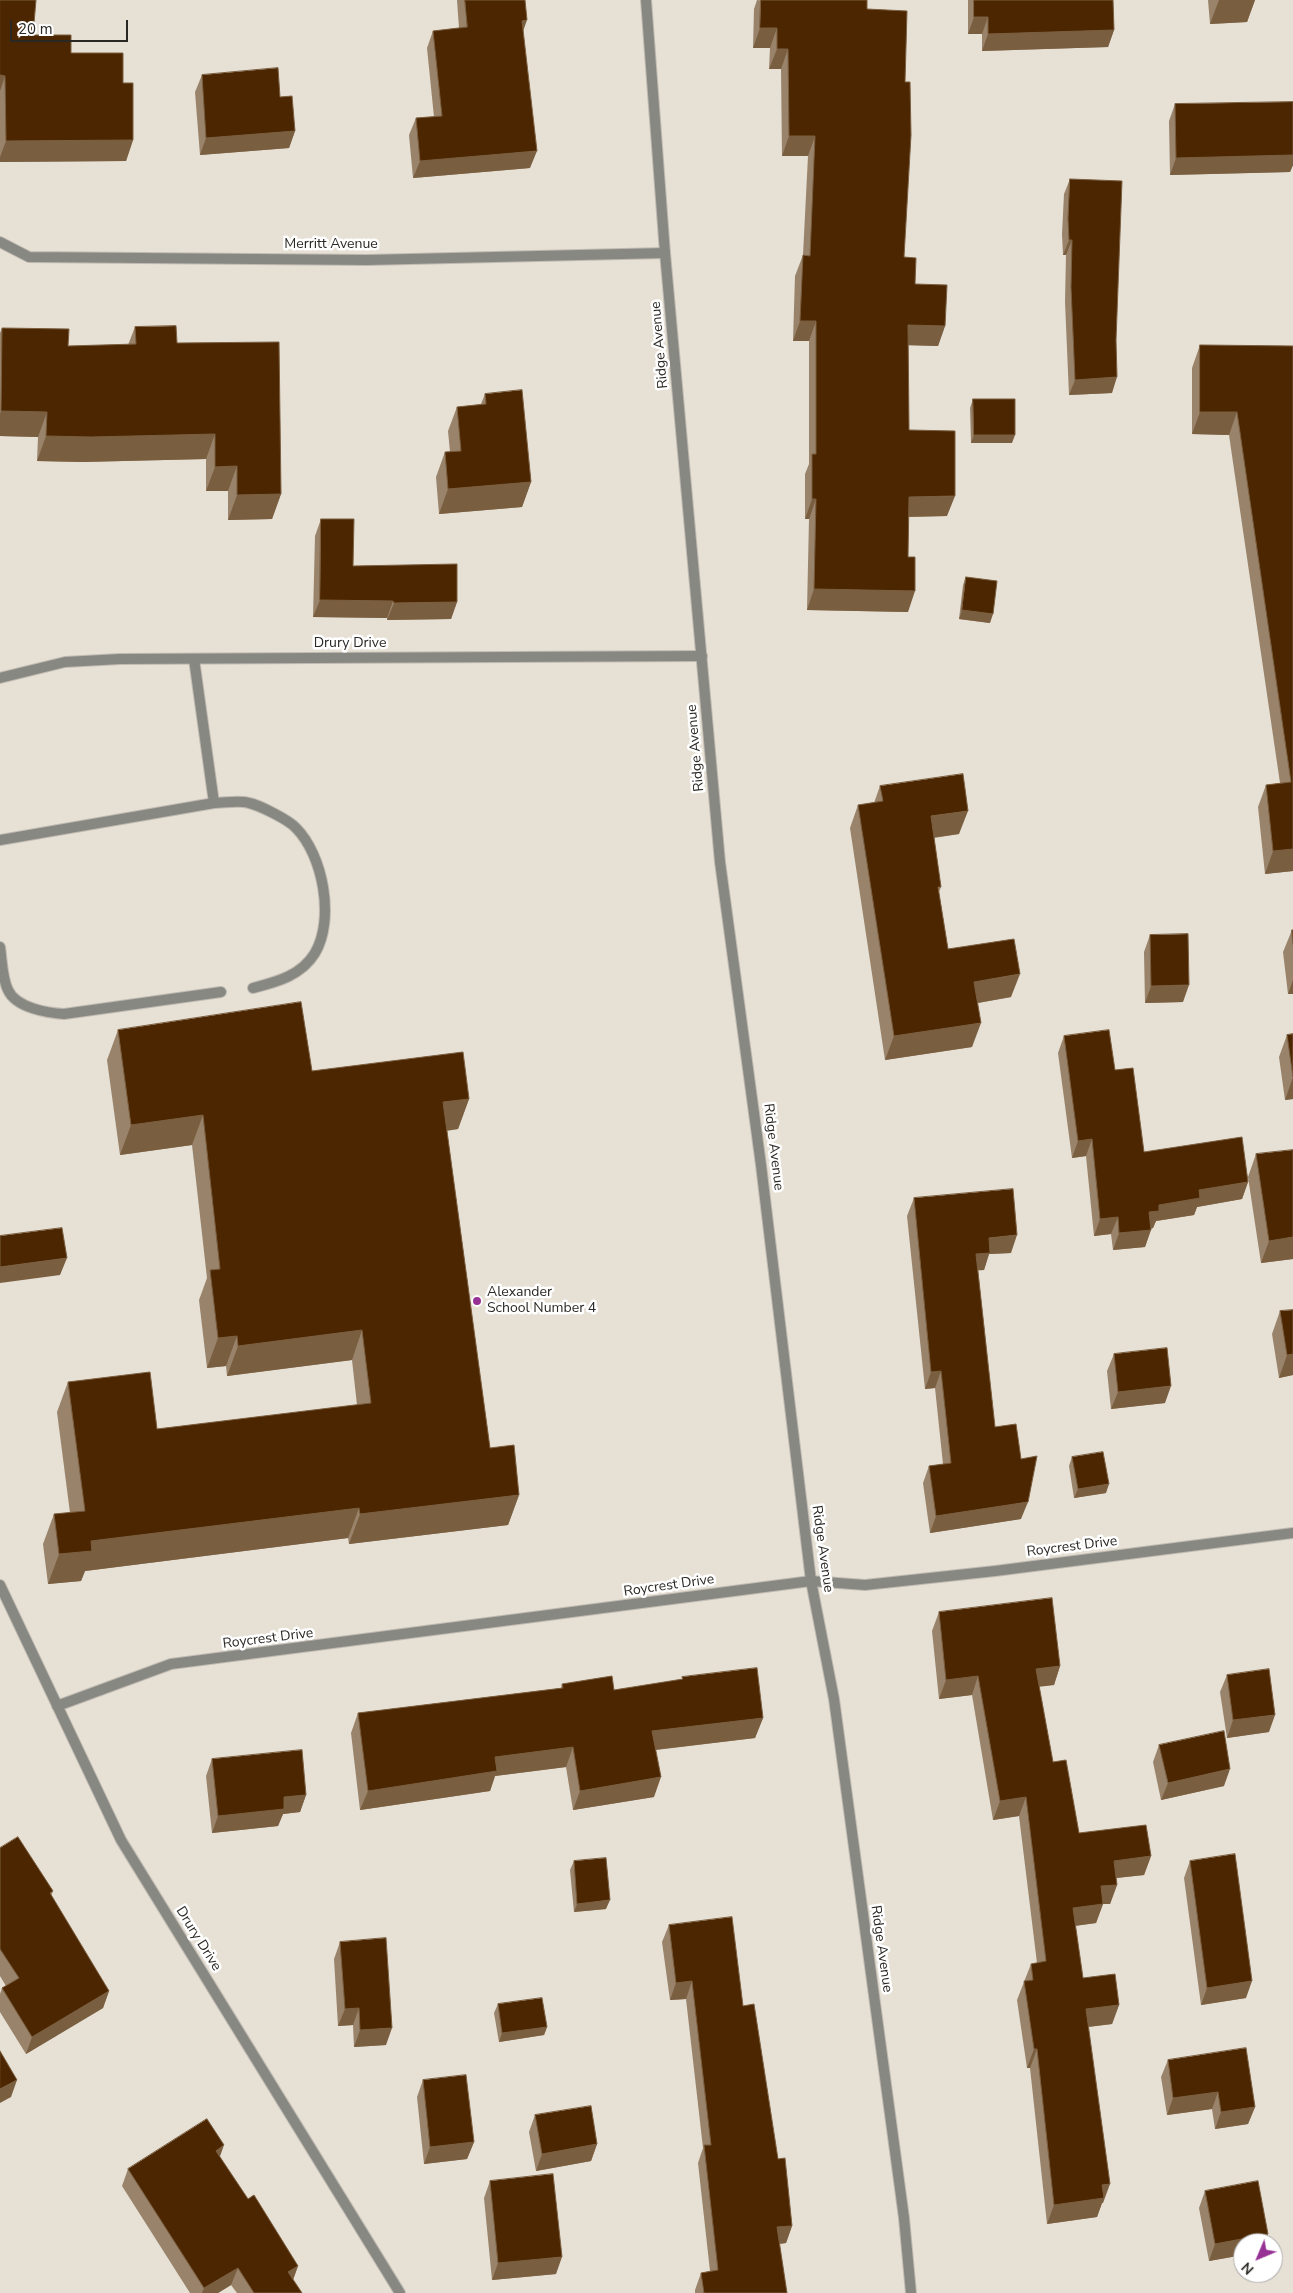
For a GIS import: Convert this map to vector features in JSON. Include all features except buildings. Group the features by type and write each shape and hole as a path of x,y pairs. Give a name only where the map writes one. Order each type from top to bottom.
{"street":[{"name":"Ridge Avenue","path":"646,0 665,253 720,862 761,1165 811,1581 834,1699 903,2208 911,2293"},
{"name":"Merritt Avenue","path":"0,242 29,257 367,260 665,253"},
{"name":"Drury Drive","path":"0,678 65,662 194,658 702,656"},
{"path":"194,658 214,803"},
{"path":"0,840 214,803 248,802 296,827 314,856 326,894 322,934 315,954 296,972 280,982 253,988"},
{"path":"0,947 8,991 18,1001 41,1012 64,1014 221,992"},
{"name":"Roycrest Drive","path":"57,1706 171,1664 811,1581 865,1585 995,1571 1293,1533"},
{"name":"Drury Drive","path":"0,1585 121,1840 400,2293"}],"place":[{"name":"Alexander School Number 4","path":"477,1301"}]}
